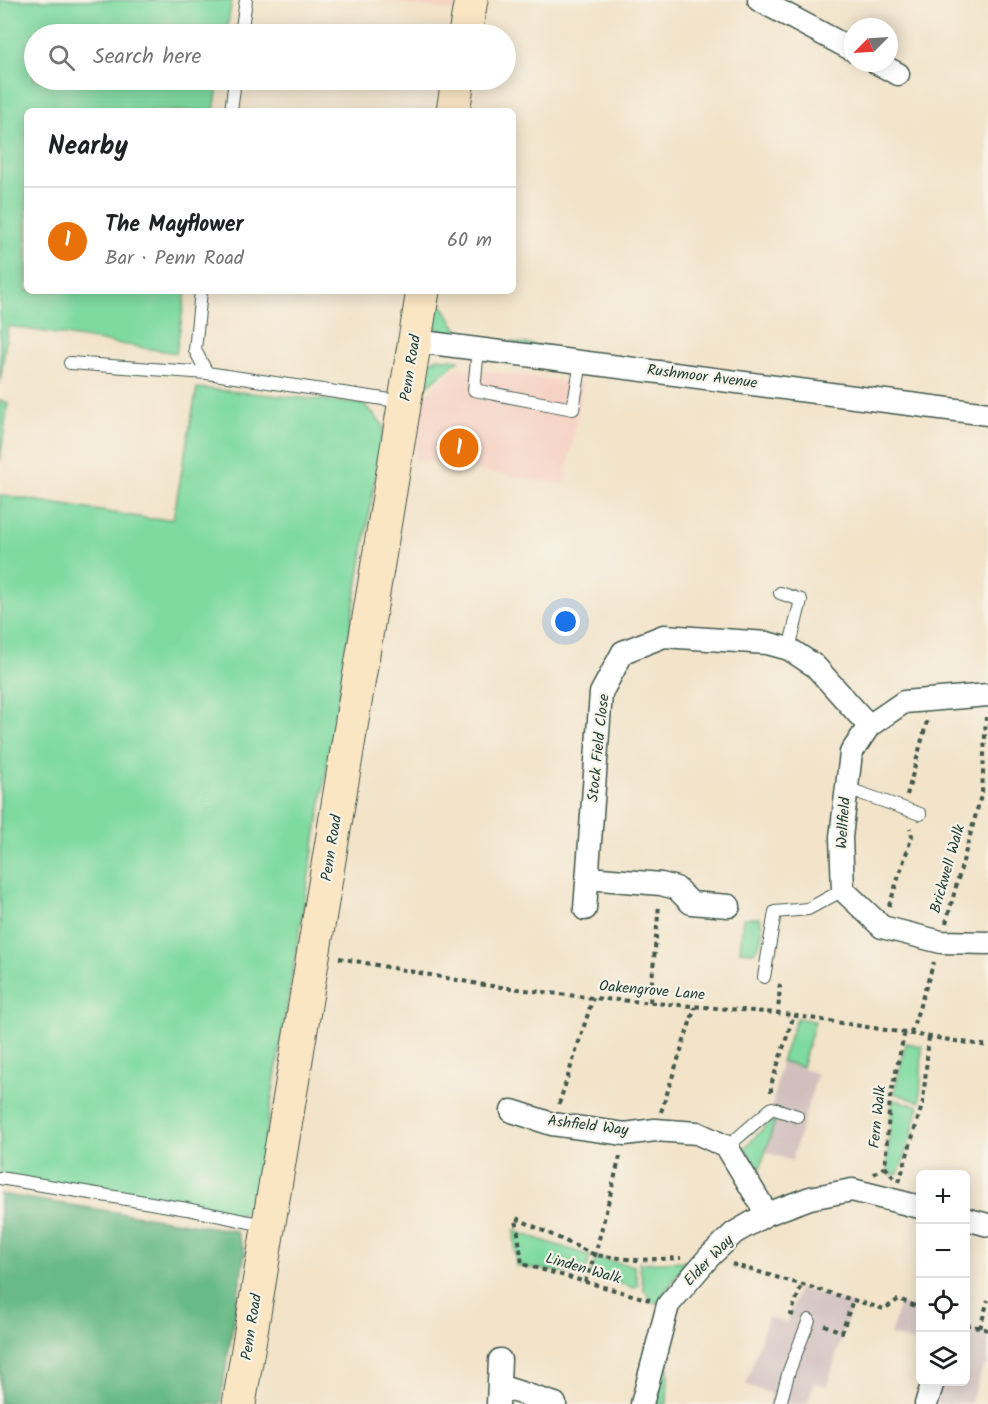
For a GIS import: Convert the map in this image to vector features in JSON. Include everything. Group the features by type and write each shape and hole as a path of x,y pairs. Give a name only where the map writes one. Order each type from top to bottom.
{"main road":[{"path":"467,24 471,0"},
{"path":"453,108 456,90"},
{"name":"Penn Road","path":"240,1404 423,294"}],"street":[{"path":"759,0 844,45"},
{"path":"894,72 898,74"},
{"name":"Rushmoor Avenue","path":"415,341 988,414"},
{"name":"Stock Field Close","path":"585,909 601,693 623,652 664,636 767,643 789,649 815,666 869,726"},
{"name":"Wellfield","path":"843,890 841,837 850,753 869,726 904,702 988,695"},
{"path":"588,878 660,884 676,888 691,903 729,906"},
{"path":"843,890 882,927 940,942 988,943"},
{"name":"Ashfield Way","path":"512,1111 552,1124 625,1134 655,1130 698,1133 727,1147"},
{"path":"727,1147 767,1214"},
{"name":"Elder Way","path":"642,1404 668,1305 709,1257 734,1233 767,1214 810,1198 852,1190 916,1206"},
{"path":"500,1360 498,1395 555,1404"},
{"path":"926,1404 932,1386"}],"lane":[{"path":"243,24 246,0"},
{"path":"231,108 234,90"},
{"path":"201,294 195,350 207,373"},
{"path":"478,349 474,390 573,410 581,362"},
{"path":"69,363 207,373 406,403"},
{"path":"780,593 801,600 789,649"},
{"path":"846,788 920,814"},
{"path":"764,977 775,912 808,909 843,890"},
{"path":"727,1147 772,1108 797,1116"},
{"path":"0,1178 187,1209 269,1226"},
{"path":"780,1404 789,1371 808,1320"}],"path":[{"name":"Brickwell Walk","path":"911,1033 940,942 982,792 988,695"},
{"path":"982,792 988,794"},
{"path":"650,1002 660,884"},
{"name":"Oakengrove Lane","path":"315,953 484,984 592,998 778,1013 988,1046"},
{"path":"764,977 780,986 778,1013"},
{"path":"552,1124 592,998"},
{"path":"655,1130 695,1007"},
{"path":"772,1108 771,1085 794,1015"},
{"name":"Fern Walk","path":"852,1190 885,1167 890,1098 905,1032"},
{"path":"885,1167 899,1184 923,1102 929,1036"},
{"path":"585,1282 595,1255 625,1134"},
{"name":"Linden Walk","path":"668,1305 522,1264 516,1218 595,1255 636,1260 709,1257 884,1310 899,1299 916,1306"},
{"path":"980,1328 988,1300"},
{"path":"970,1325 988,1330"}],"shaded area":[{"path":"382,0 457,0 455,11"},
{"path":"457,367 584,384 564,485 414,459 424,397"},
{"path":"781,1061 817,1074 792,1161 766,1152 775,1122 769,1123"},
{"path":"799,1288 852,1304 827,1386 814,1383 807,1404 769,1404 771,1397 769,1393 746,1385 768,1317 787,1323"},
{"path":"900,1304 916,1310 916,1343 890,1335"},
{"path":"970,1328 988,1335 988,1364 984,1365 970,1404 940,1404 920,1399 924,1386 970,1386"}],"green space":[{"path":"0,0 232,0 228,24 24,24 24,90 217,90 214,108 24,108 24,294 186,294 176,353 8,326 0,383"},
{"path":"437,298 462,336 552,347 551,351 449,338 433,325"},
{"path":"438,358 459,360 422,390 428,363"},
{"path":"197,388 364,404 384,426 253,1209 234,1217 0,1181 0,495 151,519 173,519"},
{"path":"0,400 8,403 0,461"},
{"path":"743,918 760,918 762,936 754,952 740,951"},
{"path":"797,1018 815,1021 802,1067 781,1061"},
{"path":"906,1043 922,1046 920,1102 894,1093"},
{"path":"894,1100 919,1106 898,1174 892,1175 887,1168"},
{"path":"775,1121 760,1169 744,1148 769,1123"},
{"path":"0,1194 236,1231 245,1252 220,1404 0,1404"},
{"path":"514,1231 590,1256 586,1271 575,1274 516,1266"},
{"path":"596,1258 634,1266 638,1285 634,1288 590,1274"},
{"path":"686,1261 658,1303 654,1303 644,1290 639,1263"},
{"path":"669,1344 667,1404 648,1404"}],"place":[{"name":"The Mayflower","path":"459,448"}]}
